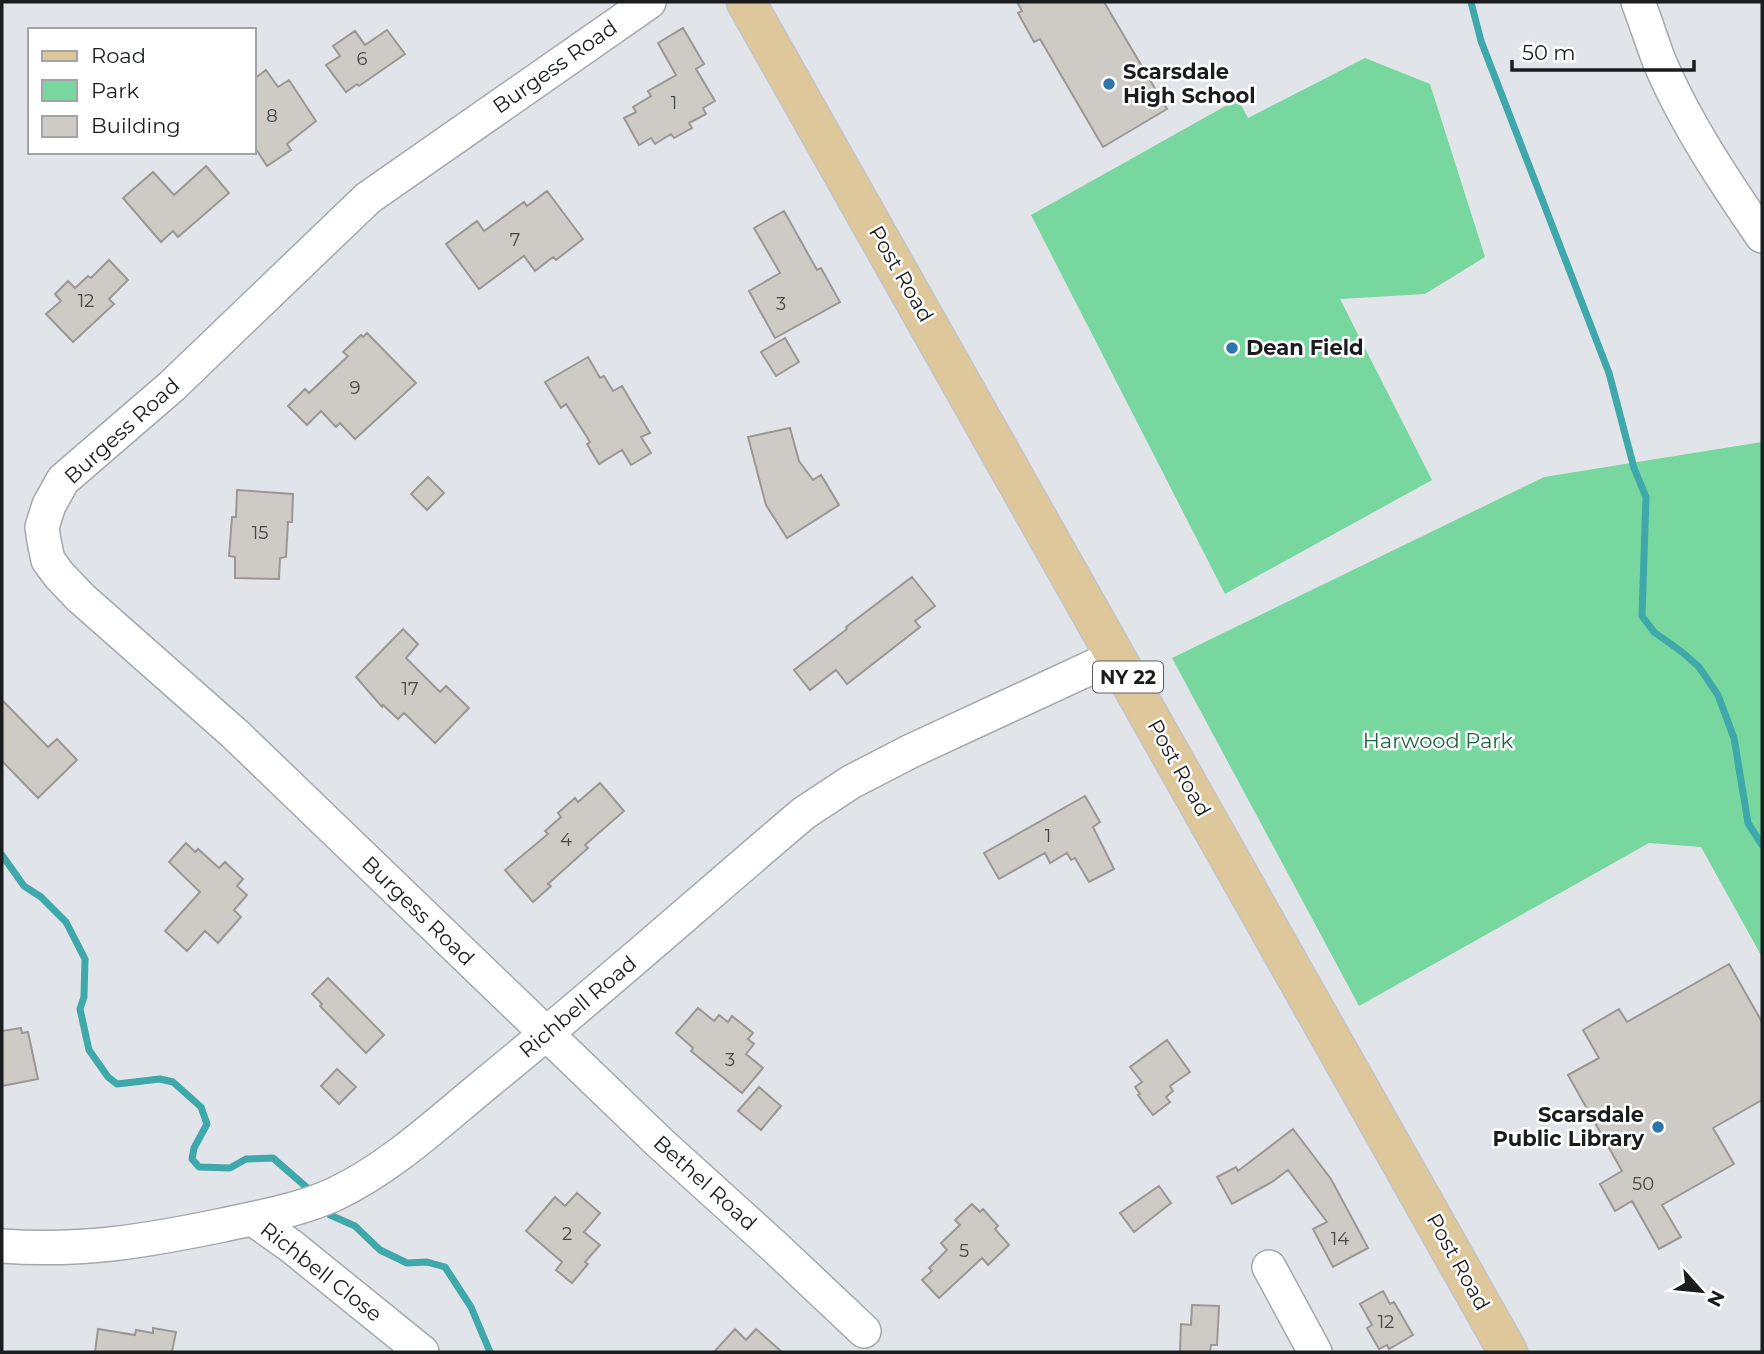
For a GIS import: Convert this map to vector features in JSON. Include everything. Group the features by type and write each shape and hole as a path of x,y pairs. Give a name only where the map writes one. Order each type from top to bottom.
{"main road":[{"name":"Post Road","path":"746,2 1508,1352"}],"street":[{"name":"Burgess Road","path":"547,1034 235,734 80,598 48,560 42,527 49,505 63,480 172,386 368,198 649,2"},
{"path":"1638,2 1661,64 1687,115 1762,236"},
{"name":"Richbell Road","path":"2,1246 45,1250 142,1242 253,1219 322,1199 374,1172 547,1034 794,821 842,788 911,751 1116,656"},
{"name":"Bethel Road","path":"547,1034 659,1142 864,1331"},
{"name":"Richbell Close","path":"253,1219 291,1246 422,1352"},
{"path":"1269,1267 1303,1343"}],"green space":[{"name":"Dean Field","path":"1365,58 1430,84 1485,257 1425,294 1340,299 1432,480 1225,594 1031,215 1238,99 1248,118"},
{"name":"Harwood Park","path":"1762,442 1762,957 1701,847 1649,843 1359,1006 1172,658 1544,477"}],"building":[{"name":"Scarsdale High School","path":"1017,2 1104,2 1167,109 1103,147 1040,39 1034,42 1018,13 1022,11"},
{"path":"683,28 704,64 696,69 715,101 703,108 706,114 689,123 692,128 674,138 671,134 655,144 651,138 639,145 624,118 636,112 633,107 651,96 648,91 676,75 658,43"},
{"path":"387,30 405,54 346,92 326,65 340,56 333,46 355,31 365,45"},
{"path":"266,70 278,87 289,80 316,121 287,144 291,150 267,166 256,149 256,78"},
{"path":"206,166 229,193 178,237 173,231 161,242 123,198 153,172 174,195"},
{"path":"547,191 583,239 556,260 553,257 535,271 524,256 479,289 446,244 477,221 484,231 524,202 527,206"},
{"path":"784,211 817,270 821,268 840,302 775,338 749,291 780,273 754,228"},
{"path":"109,260 128,280 109,299 114,304 73,342 46,314 61,301 55,294 68,281 75,288 88,276 91,278"},
{"path":"367,333 416,383 355,439 340,423 336,427 321,411 307,425 288,406 305,389 309,393 348,356 343,352 361,335 363,337"},
{"path":"785,338 799,362 776,376 761,352"},
{"path":"588,357 600,378 604,376 613,391 622,386 650,433 641,437 651,453 631,465 622,450 599,464 587,444 590,442 566,404 561,408 545,382"},
{"path":"790,428 799,461 813,480 821,475 839,505 787,538 766,505 748,437"},
{"path":"428,477 444,493 427,510 411,494"},
{"path":"237,490 293,494 292,522 288,522 286,557 280,558 279,579 235,578 235,557 229,556 232,517 236,517"},
{"path":"912,577 935,606 915,621 920,627 847,684 836,670 810,690 794,670"},
{"path":"403,629 418,644 406,658 440,692 446,686 469,708 435,743 404,713 398,719 383,705 382,707 356,677"},
{"path":"2,700 48,747 57,739 77,760 38,798 2,761"},
{"path":"600,783 624,811 585,845 588,848 548,884 551,886 533,902 505,870 548,834 545,831 561,817 558,813 575,798 578,802"},
{"path":"1085,796 1100,822 1093,827 1114,869 1089,882 1075,858 1071,860 1067,853 1050,863 1045,853 999,879 984,853"},
{"path":"186,843 195,852 198,849 219,868 225,862 243,879 237,886 247,895 234,910 241,917 218,943 205,931 187,951 165,931 200,892 169,862"},
{"path":"1729,964 1762,1022 1762,1100 1713,1128 1734,1164 1662,1205 1681,1237 1659,1249 1632,1201 1615,1211 1600,1184 1622,1171 1568,1075 1599,1058 1583,1030 1619,1009 1627,1022"},
{"path":"328,978 384,1035 366,1053 320,1006 322,1004 312,994"},
{"path":"698,1008 714,1021 719,1015 728,1022 732,1016 753,1033 748,1039 754,1044 746,1054 763,1068 742,1093 691,1051 693,1048 676,1033"},
{"path":"21,1028 22,1033 28,1032 38,1079 2,1086 2,1031"},
{"path":"1167,1040 1190,1072 1170,1086 1173,1091 1166,1097 1170,1102 1153,1115 1138,1095 1140,1094 1135,1087 1142,1082 1130,1067"},
{"path":"337,1069 356,1087 339,1104 321,1086"},
{"path":"759,1087 781,1106 761,1130 738,1111"},
{"path":"1293,1129 1331,1179 1368,1248 1333,1267 1313,1229 1327,1222 1288,1170 1232,1204 1217,1177 1236,1167 1238,1171"},
{"path":"1159,1186 1171,1203 1134,1232 1120,1213"},
{"path":"577,1193 600,1213 584,1232 600,1245 572,1283 556,1270 562,1262 526,1231 555,1197 565,1206"},
{"path":"972,1204 980,1212 983,1209 998,1226 995,1229 1009,1245 988,1265 982,1258 939,1298 922,1280 932,1271 929,1268 947,1250 941,1243 960,1225 955,1220"},
{"path":"1383,1291 1390,1304 1394,1302 1413,1335 1389,1349 1387,1345 1379,1349 1367,1328 1372,1325 1360,1304"},
{"path":"1192,1305 1219,1306 1217,1345 1211,1345 1210,1352 1180,1352 1181,1324 1191,1325"},
{"path":"153,1328 176,1332 172,1352 95,1352 98,1329 135,1335 136,1330 153,1333"},
{"path":"735,1329 746,1340 756,1329 782,1352 714,1352"}],"waterway":[{"path":"1471,2 1481,41 1609,373 1634,468 1646,497 1642,616 1654,632 1699,667 1718,695 1734,738 1748,823 1762,845"},
{"path":"2,855 24,886 41,897 66,922 85,959 84,997 80,1009 89,1050 108,1077 117,1084 160,1079 173,1082 201,1107 207,1124 194,1148 192,1159 199,1167 230,1168 246,1159 273,1158 312,1192"},
{"path":"324,1207 330,1215 355,1226 380,1250 407,1263 427,1262 445,1267 471,1307 490,1352"}],"place":[{"name":"Scarsdale High School","path":"1109,84"},
{"name":"Dean Field","path":"1232,348"},
{"name":"Scarsdale Public Library","path":"1658,1127"}]}
